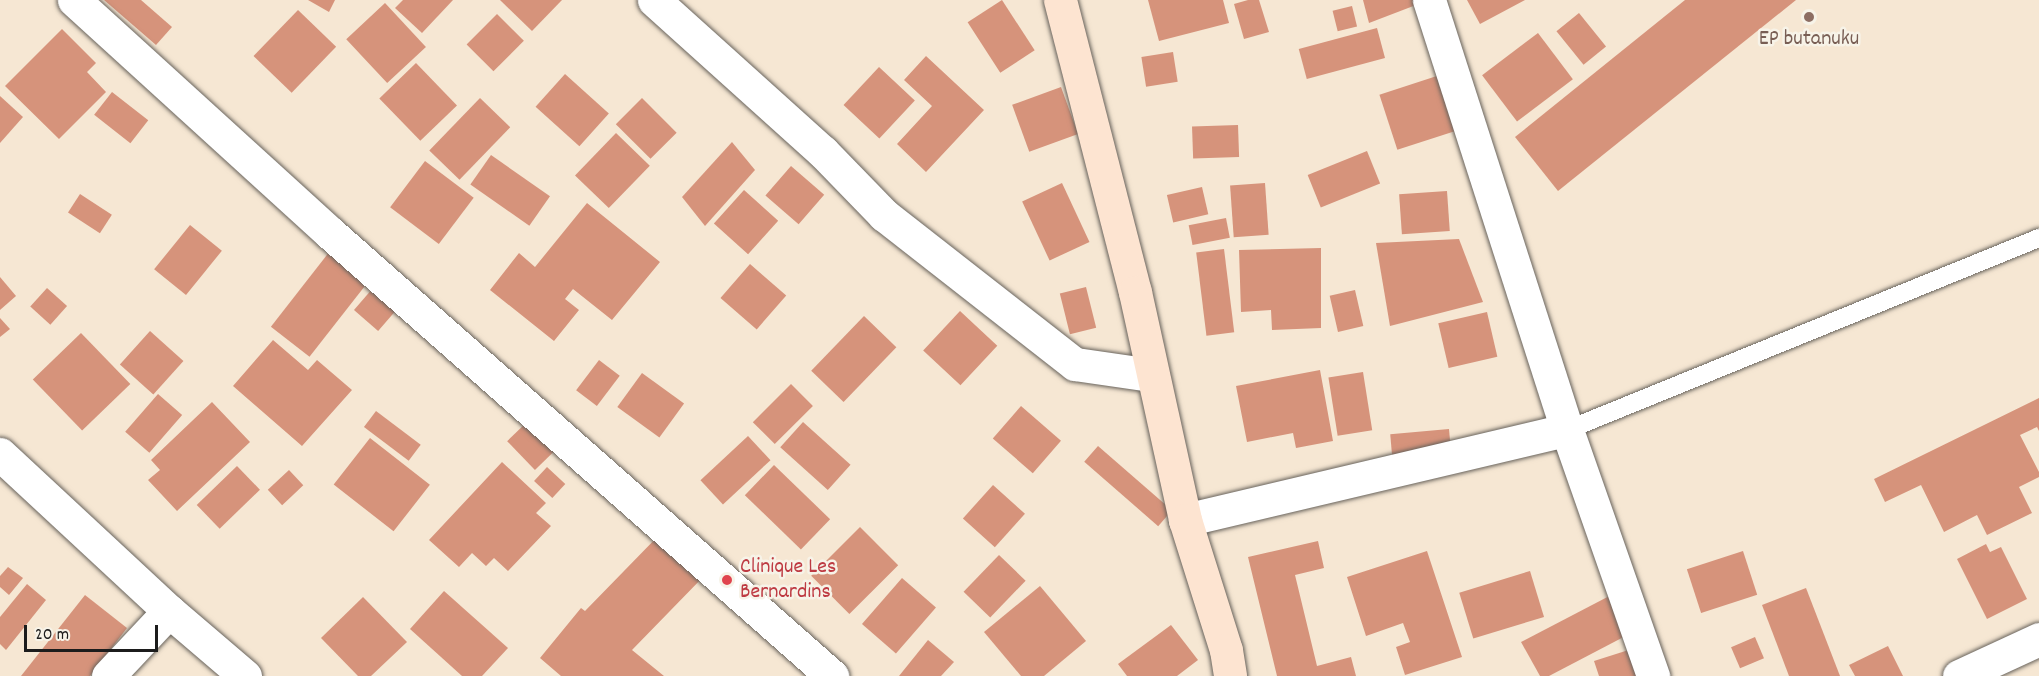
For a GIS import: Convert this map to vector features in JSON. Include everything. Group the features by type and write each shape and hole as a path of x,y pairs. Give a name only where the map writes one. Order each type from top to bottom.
{"street":[{"path":"74,0 330,233 832,676"},
{"path":"654,0 823,152 884,215 1075,364 1151,375"},
{"path":"1060,0 1135,291 1151,375 1185,520 1226,650 1230,676"},
{"path":"1429,0 1567,430 1653,676"},
{"path":"1185,520 1567,430"},
{"path":"0,454 169,611 245,676"},
{"path":"108,676 169,611"},
{"path":"1959,676 2039,639"}],"lane":[{"path":"1567,430 2039,238"}],"building":[{"path":"104,0 141,0 172,27 156,45"},
{"path":"308,0 335,0 329,12"},
{"path":"403,0 453,0 422,33 395,8"},
{"path":"500,0 562,0 532,31"},
{"path":"1002,0 1035,50 1000,73 968,22"},
{"path":"1148,0 1223,0 1229,23 1159,41"},
{"path":"1259,0 1269,32 1244,39 1234,4"},
{"path":"1363,0 1414,0 1416,5 1369,23"},
{"path":"1467,0 1525,0 1480,24"},
{"path":"1685,0 1796,0 1558,191 1515,137"},
{"path":"385,3 426,47 387,83 346,39"},
{"path":"1352,6 1357,26 1338,31 1333,11"},
{"path":"298,10 336,47 292,93 254,56"},
{"path":"1579,13 1606,46 1584,65 1556,31"},
{"path":"497,14 524,41 493,71 467,44"},
{"path":"1377,28 1385,58 1307,79 1299,49"},
{"path":"62,29 96,63 87,72 106,92 59,139 5,86"},
{"path":"1538,33 1573,79 1517,121 1482,75"},
{"path":"1173,52 1178,82 1146,87 1141,57"},
{"path":"926,56 984,110 926,172 897,144 932,106 904,80"},
{"path":"416,63 457,105 420,141 379,98"},
{"path":"879,67 915,100 879,138 844,105"},
{"path":"1446,73 1464,128 1397,150 1379,95"},
{"path":"565,74 609,113 579,146 536,107"},
{"path":"1061,87 1078,134 1029,152 1012,105"},
{"path":"112,92 148,120 130,143 94,115"},
{"path":"0,96 23,117 0,143"},
{"path":"480,98 510,127 460,180 429,151"},
{"path":"642,98 677,133 650,159 616,124"},
{"path":"1238,125 1239,157 1193,159 1192,127"},
{"path":"616,133 650,166 609,208 575,175"},
{"path":"732,142 755,170 705,226 682,197"},
{"path":"1367,151 1380,183 1321,207 1308,175"},
{"path":"491,155 550,196 529,226 470,184"},
{"path":"425,161 474,198 439,244 390,207"},
{"path":"791,166 824,195 799,224 765,195"},
{"path":"1062,183 1089,242 1050,261 1022,202"},
{"path":"1265,183 1269,235 1234,237 1230,185"},
{"path":"1202,187 1208,214 1173,222 1167,195"},
{"path":"744,190 778,221 748,254 714,223"},
{"path":"1447,191 1450,231 1402,234 1399,194"},
{"path":"80,194 112,215 100,233 68,212"},
{"path":"587,203 660,262 612,320 573,289 565,299 579,310 554,341 490,290 519,253 535,267"},
{"path":"1226,218 1230,238 1193,245 1189,225"},
{"path":"190,225 222,251 186,295 154,269"},
{"path":"1459,239 1483,302 1390,326 1376,243"},
{"path":"1321,248 1321,328 1272,330 1271,310 1241,312 1239,250"},
{"path":"1224,249 1234,332 1206,336 1196,252"},
{"path":"330,251 369,281 310,357 271,327"},
{"path":"750,264 786,295 757,329 720,298"},
{"path":"0,277 16,296 0,310"},
{"path":"1086,287 1096,328 1070,334 1060,294"},
{"path":"47,288 67,306 50,325 30,307"},
{"path":"373,288 397,309 378,331 354,310"},
{"path":"1355,290 1363,326 1338,332 1330,296"},
{"path":"960,311 997,346 960,385 923,350"},
{"path":"1487,312 1497,357 1449,368 1438,323"},
{"path":"864,316 896,347 844,402 811,371"},
{"path":"0,318 10,329 0,337"},
{"path":"150,331 183,361 153,395 120,364"},
{"path":"81,333 130,384 82,431 33,380"},
{"path":"273,340 308,370 317,360 352,390 302,446 233,386"},
{"path":"599,360 620,376 597,406 576,390"},
{"path":"1320,370 1333,441 1296,448 1293,433 1247,442 1236,386"},
{"path":"1363,372 1372,430 1338,436 1328,377"},
{"path":"642,373 684,404 659,438 617,407"},
{"path":"791,384 813,406 775,444 753,422"},
{"path":"158,394 182,415 149,453 125,432"},
{"path":"2039,398 2039,431 2037,427 2020,435 2039,472 2039,477 2019,487 2032,513 1987,535 1977,515 1944,532 1921,485 1885,502 1874,479"},
{"path":"212,402 250,442 177,511 148,480 160,470 151,460"},
{"path":"1021,406 1061,441 1033,473 993,438"},
{"path":"376,411 421,445 409,461 364,427"},
{"path":"528,421 556,450 535,470 507,441"},
{"path":"803,422 851,465 828,490 780,447"},
{"path":"1449,429 1452,466 1393,471 1390,434"},
{"path":"748,436 771,460 723,504 700,480"},
{"path":"370,438 430,485 394,531 334,484"},
{"path":"1098,446 1172,510 1158,526 1084,462"},
{"path":"502,462 546,503 536,513 551,526 508,571 494,558 486,566 472,553 459,567 429,540"},
{"path":"774,465 830,519 801,549 745,495"},
{"path":"237,466 260,490 220,529 197,505"},
{"path":"547,467 565,484 552,498 534,481"},
{"path":"289,470 303,485 282,505 268,490"},
{"path":"993,485 1025,514 995,547 963,518"},
{"path":"860,527 898,565 849,614 811,576"},
{"path":"662,532 706,574 632,650 664,676 561,676 540,658 581,608 585,611"},
{"path":"1318,541 1324,568 1295,575 1317,666 1351,657 1356,676 1277,676 1248,557"},
{"path":"1986,544 1990,552 2001,547 2027,599 1987,619 1957,559"},
{"path":"1427,551 1462,657 1405,675 1396,647 1410,642 1403,623 1366,636 1347,577"},
{"path":"1743,551 1757,595 1701,613 1687,569"},
{"path":"999,555 1026,581 990,617 964,592"},
{"path":"8,567 23,578 9,595 0,587 0,576"},
{"path":"1530,571 1544,617 1473,639 1459,593"},
{"path":"902,578 936,608 896,654 862,624"},
{"path":"27,584 46,600 6,650 0,644 0,617"},
{"path":"1040,586 1086,641 1044,676 1021,676 984,632"},
{"path":"1806,588 1840,676 1789,676 1762,605"},
{"path":"444,591 508,648 482,676 462,676 410,629"},
{"path":"1617,592 1637,630 1549,676 1540,676 1521,642"},
{"path":"85,595 127,628 90,676 21,676"},
{"path":"363,597 407,642 371,676 358,676 321,638"},
{"path":"1171,625 1198,660 1177,676 1127,676 1118,664"},
{"path":"1755,637 1764,658 1740,668 1731,647"},
{"path":"928,640 954,662 941,676 899,676"},
{"path":"1888,646 1903,676 1855,676 1849,665"},
{"path":"1638,647 1647,676 1599,676 1594,661"}],"place":[{"name":"EP butanuku","path":"1809,17"},
{"name":"Clinique Les Bernardins","path":"727,580"}]}
